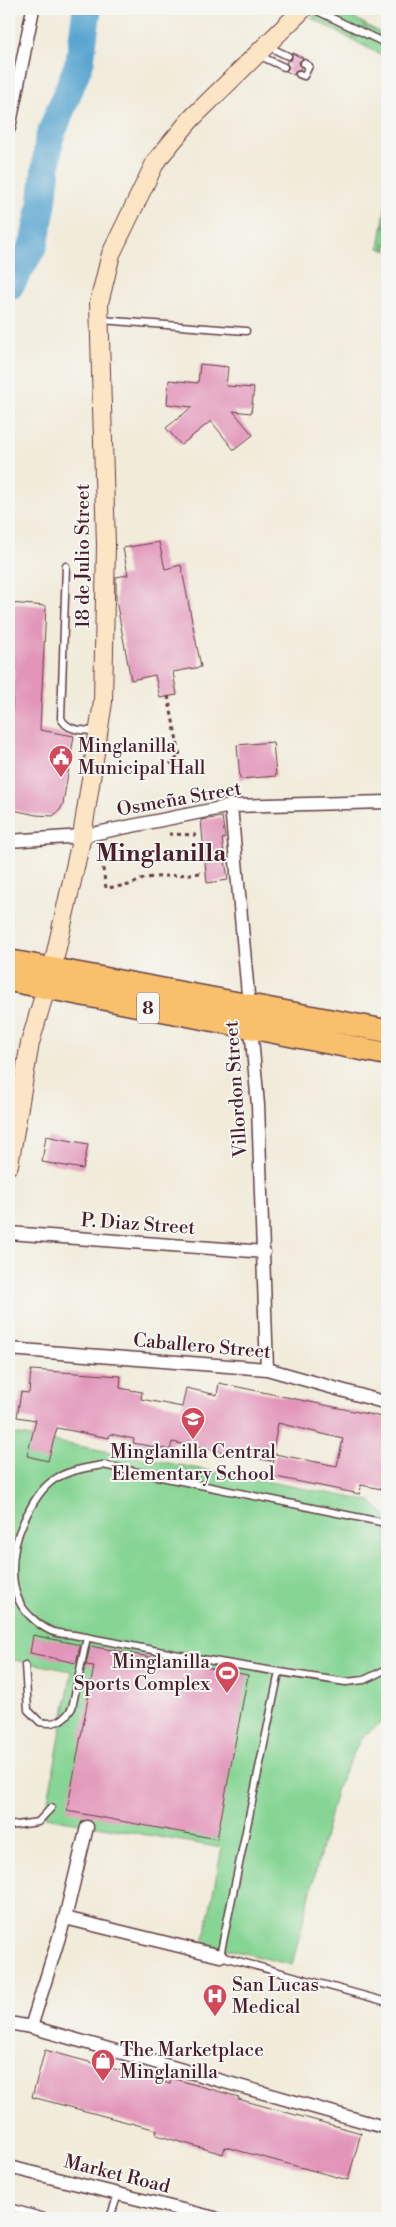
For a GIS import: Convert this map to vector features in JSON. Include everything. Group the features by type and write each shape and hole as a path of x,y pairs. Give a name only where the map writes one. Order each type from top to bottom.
{"highway":[{"name":"8","path":"9,961 49,979 250,1028 387,1054"},
{"name":"8","path":"9,980 49,979 249,1006 387,1031"}],"street":[{"path":"9,128 33,9"},
{"name":"18 de Julio Street","path":"9,1165 30,1042 49,979 82,836 102,702 106,544 99,303 111,254 156,161 191,119 303,9"},
{"name":"Osmeña Street","path":"9,841 82,836 231,806 387,802"},
{"name":"Villordon Street","path":"231,806 244,925 250,1028 258,1105 267,1369"},
{"name":"P. Diaz Street","path":"9,1233 264,1252"},
{"name":"Caballero Street","path":"9,1349 267,1369 387,1403"},
{"path":"31,2027 65,1918 86,1827"},
{"path":"65,1918 220,1956"},
{"path":"9,2023 31,2027 387,2128"},
{"name":"Market Road","path":"9,2167 215,2218"}],"lane":[{"path":"312,9 387,44"},
{"path":"261,50 288,56"},
{"path":"261,50 284,67"},
{"path":"299,74 304,76 309,66 304,63"},
{"path":"100,320 246,331"},
{"path":"66,566 62,718 67,726 72,728 98,730"},
{"path":"387,1526 382,1522 329,1510 103,1465 76,1469 60,1475 46,1485 35,1498 22,1524 16,1539 10,1566 17,1593 28,1614 51,1631 279,1672 346,1682 364,1680 387,1669"},
{"path":"25,1664 28,1710 40,1722 57,1723 66,1718 72,1708 88,1637"},
{"path":"279,1672 220,1956 387,2002"},
{"path":"9,1826 38,1822 51,1808"},
{"path":"110,2218 119,2193"},
{"path":"9,2207 48,2218"}],"path":[{"path":"168,696 180,756 170,764"},
{"path":"159,835 178,833 196,835"},
{"path":"110,839 100,850 106,888 130,885 144,878 200,873"}],"green space":[{"path":"320,9 339,9 387,37 387,58 311,18"},
{"path":"387,197 387,251 379,248"},
{"name":"Minglanilla Sports Complex","path":"9,1433 370,1501 387,1517 387,1718 361,1738 337,1787 292,1965 203,1943 222,1848 45,1817 72,1671 9,1659"}],"building":[{"path":"292,53 303,58 299,62 301,69 296,70 294,75 286,71 289,67 286,62 292,59"},
{"path":"200,364 228,367 226,386 254,388 251,413 233,411 253,435 234,450 211,421 181,445 166,428 192,407 167,404 169,380 198,383"},
{"path":"159,542 165,569 181,565 201,667 173,672 177,695 160,698 155,675 131,680 116,600 116,577 128,575 123,548"},
{"path":"9,603 46,606 40,730 74,736 63,804 60,810 53,816 36,815 9,809 9,728 11,728 14,669 9,669"},
{"path":"273,742 276,776 240,779 237,745"},
{"path":"222,817 225,838 222,839 228,880 207,883 201,820"},
{"path":"46,1136 88,1144 83,1169 42,1162"},
{"name":"Minglanilla Central Elementary School","path":"31,1370 121,1376 120,1388 142,1392 141,1399 182,1407 186,1388 217,1395 219,1383 387,1418 387,1490 361,1485 360,1494 271,1476 275,1454 337,1466 343,1439 278,1423 271,1461 172,1442 170,1450 133,1443 134,1439 110,1434 109,1438 57,1428 48,1461 27,1456 36,1420 17,1417 21,1392 29,1393"},
{"path":"33,1635 80,1645 76,1663 30,1653"},
{"path":"90,1646 248,1675 217,1839 67,1811 94,1666 86,1665"},
{"path":"45,2050 170,2084 171,2078 239,2097 238,2099 361,2133 348,2180 225,2147 223,2154 156,2135 157,2130 32,2097"}],"waterway":[{"path":"9,286 34,244 42,204 49,139 80,61 87,9"}],"place":[{"name":"Minglanilla Municipal Hall","path":"61,778"},
{"name":"Minglanilla Central Elementary School","path":"193,1440"},
{"name":"Minglanilla Sports Complex","path":"227,1694"},
{"name":"San Lucas Medical","path":"215,2017"},
{"name":"The Marketplace Minglanilla","path":"103,2082"}],"district":[{"name":"Minglanilla","path":"161,854"}]}
